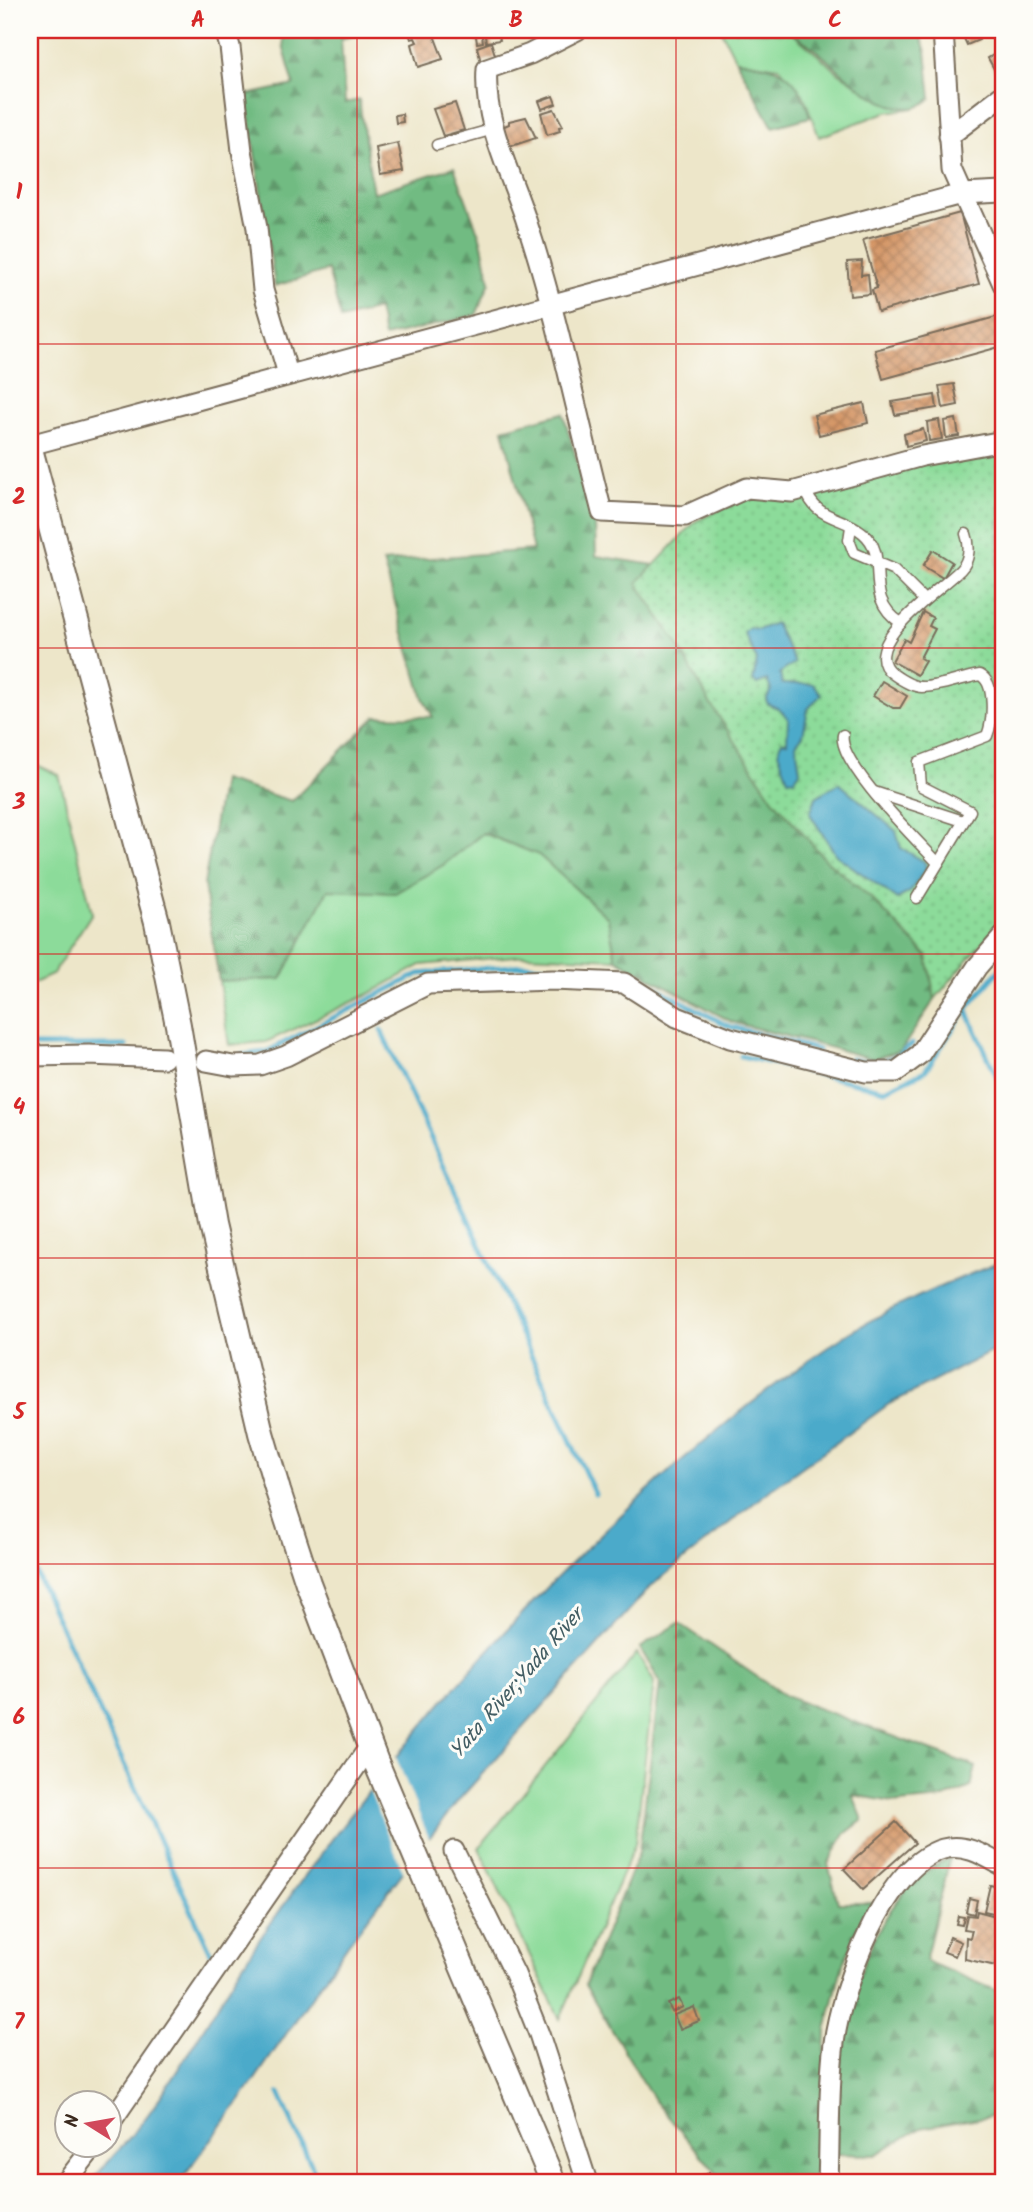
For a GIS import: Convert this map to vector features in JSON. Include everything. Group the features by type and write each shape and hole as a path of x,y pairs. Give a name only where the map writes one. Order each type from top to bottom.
{"street":[{"path":"225,30 230,47 242,152 257,228 263,290 288,374"},
{"path":"577,30 530,54 487,69 494,129 527,223 602,512 685,516 747,488 792,492 922,456 1003,441"},
{"path":"943,30 952,170 1003,284"},
{"path":"949,136 1003,95"},
{"path":"554,2182 373,1754 308,1583 261,1433 212,1224 178,1025 157,922 30,447 288,374 962,194 1003,192"},
{"path":"205,1061 233,1066 260,1065 286,1056 428,984 553,979 624,983 677,1017 730,1038 866,1072 896,1072 920,1054 977,967 1003,937"},
{"path":"30,1056 164,1058"},
{"path":"122,2106 373,1754"},
{"path":"828,2182 834,2044 852,1967 872,1925 907,1874 926,1857 943,1849 963,1848 980,1853 1003,1866"},
{"path":"454,1851 515,1974 539,2034 587,2182"},
{"path":"66,2182 83,2160"}],"lane":[{"path":"437,145 494,129"},
{"path":"805,488 815,507 864,533 877,564 878,597 886,611 901,623"},
{"path":"851,527 849,540 854,553 904,578 924,600"},
{"path":"917,898 970,811 921,786 919,762 987,736 991,727 990,687 986,678 980,675 921,688 887,670 884,660 889,640 901,623 963,568 969,550 966,534"},
{"path":"843,735 847,758 938,863"},
{"path":"874,792 963,821"}],"green space":[{"path":"282,30 376,30 341,39 345,103 359,100 373,193 454,167 481,240 490,282 476,315 384,337 378,309 341,319 328,270 275,286 246,95 294,85"},
{"path":"721,30 792,33 839,73 891,105 914,108 886,112 819,137 803,94 779,67 736,60"},
{"path":"782,30 918,30 926,51 931,98 912,108 894,106 877,99 812,47"},
{"path":"736,60 764,65 785,74 799,89 810,117 773,127"},
{"path":"563,413 595,523 596,556 654,565 637,583 678,645 710,703 773,799 825,859 871,898 927,956 935,999 901,1050 874,1059 732,1022 616,959 608,918 539,855 483,833 443,865 395,893 328,890 281,979 219,981 204,885 222,780 292,801 376,716 433,717 423,698 383,562 533,550 503,429"},
{"path":"1003,447 997,577 1003,654 1003,918 935,999 927,956 871,898 825,859 773,799 710,703 678,645 637,583 696,521 752,495"},
{"path":"30,762 59,775 92,913 52,975 30,985"},
{"path":"483,833 539,855 608,918 616,959 525,955 421,965 367,995 266,1042 229,1045 219,981 281,979 328,889 395,893 443,865"},
{"path":"679,1623 785,1696 976,1767 971,1787 942,1799 899,1803 853,1795 863,1820 845,1834 828,1864 838,1903 873,1903 843,1963 826,2030 820,2182 724,2182 654,2100 585,1985 639,1852 660,1682 640,1648"},
{"path":"637,1653 654,1682 635,1844 560,2019 479,1848"},
{"path":"950,1858 925,1961 1003,1993 1003,2114 921,2128 875,2155 836,2154 840,2059 847,2020 863,1964 889,1912 906,1890 927,1871"}],"water":[{"path":"775,623 795,663 780,673 782,684 813,684 822,694 808,709 803,735 796,744 800,771 794,780 788,779 778,752 782,741 787,742 788,719 780,709 768,704 766,700 771,690 767,680 757,684 753,681 757,660 744,633 749,628 758,630"},
{"path":"839,783 896,831 901,848 925,862 926,868 910,892 897,899 836,855 810,814 816,797"},
{"name":"Yata River;Yada River","path":"1003,1261 1003,1346 889,1404 769,1491 650,1587 457,1802 348,1944 247,2091 180,2182 90,2182 110,2160 122,2160 122,2147 169,2084 268,1927 327,1846 389,1766 524,1611 597,1538 672,1469 750,1404 851,1332 937,1288"}],"pier":[{"path":"395,1755 431,1843 405,1876 368,1787"}],"building":[{"path":"408,30 432,30 443,59 418,67 412,44 417,42 415,38 411,39"},
{"path":"475,30 481,30 483,42 477,43"},
{"path":"484,30 498,30 500,40 486,42"},
{"path":"975,30 979,40 967,45 962,34"},
{"path":"491,42 496,58 481,62 477,47"},
{"path":"1003,49 1003,75 999,78 988,58"},
{"path":"553,96 556,104 542,109 539,101"},
{"path":"455,103 464,130 443,136 433,109"},
{"path":"554,109 563,126 559,127 560,131 547,135 541,113"},
{"path":"402,114 403,122 396,123 395,115"},
{"path":"526,117 536,138 509,147 502,127 509,124 509,121"},
{"path":"398,143 404,171 380,175 376,148"},
{"path":"960,213 979,284 878,312 872,290 877,288 863,240"},
{"path":"862,261 861,275 868,274 870,294 850,296 847,262"},
{"path":"1003,315 1003,346 883,379 875,350"},
{"path":"954,384 958,405 943,408 939,386"},
{"path":"935,395 937,408 895,415 892,402"},
{"path":"864,403 868,423 819,435 814,415"},
{"path":"956,419 959,436 946,438 944,421"},
{"path":"939,420 942,439 929,441 927,422"},
{"path":"923,429 926,441 906,446 904,434"},
{"path":"933,550 952,562 943,578 923,566"},
{"path":"923,612 933,618 929,626 935,629 920,658 925,661 917,675 892,661 904,639 909,642"},
{"path":"882,681 907,696 900,708 893,708 873,696"},
{"path":"896,1822 915,1843 863,1889 844,1869"},
{"path":"990,1885 1003,1888 1003,1915 984,1911"},
{"path":"969,1898 977,1900 974,1914 966,1912"},
{"path":"977,1911 1003,1918 1003,1954 999,1953 996,1966 965,1959 966,1937 970,1938 972,1930 964,1929 967,1915 976,1916"},
{"path":"958,1916 964,1917 962,1925 956,1924"},
{"path":"950,1937 961,1942 955,1956 944,1952"},
{"path":"679,1999 683,2007 672,2012 668,2004"},
{"path":"694,2007 699,2021 680,2029 674,2015"},
{"path":"709,2172 718,2182 698,2182"}],"waterway":[{"path":"241,1055 266,1052 419,974 525,965 627,972 728,1026 818,1050"},
{"path":"741,1056 885,1090 925,1071 966,1009 1003,966"},
{"path":"966,1009 1003,1090"},
{"path":"381,1030 595,1494"},
{"path":"851,1059 884,1061 912,1044"},
{"path":"30,1046 126,1046"},
{"path":"30,1560 211,1953"},
{"path":"279,2093 319,2182"}]}
